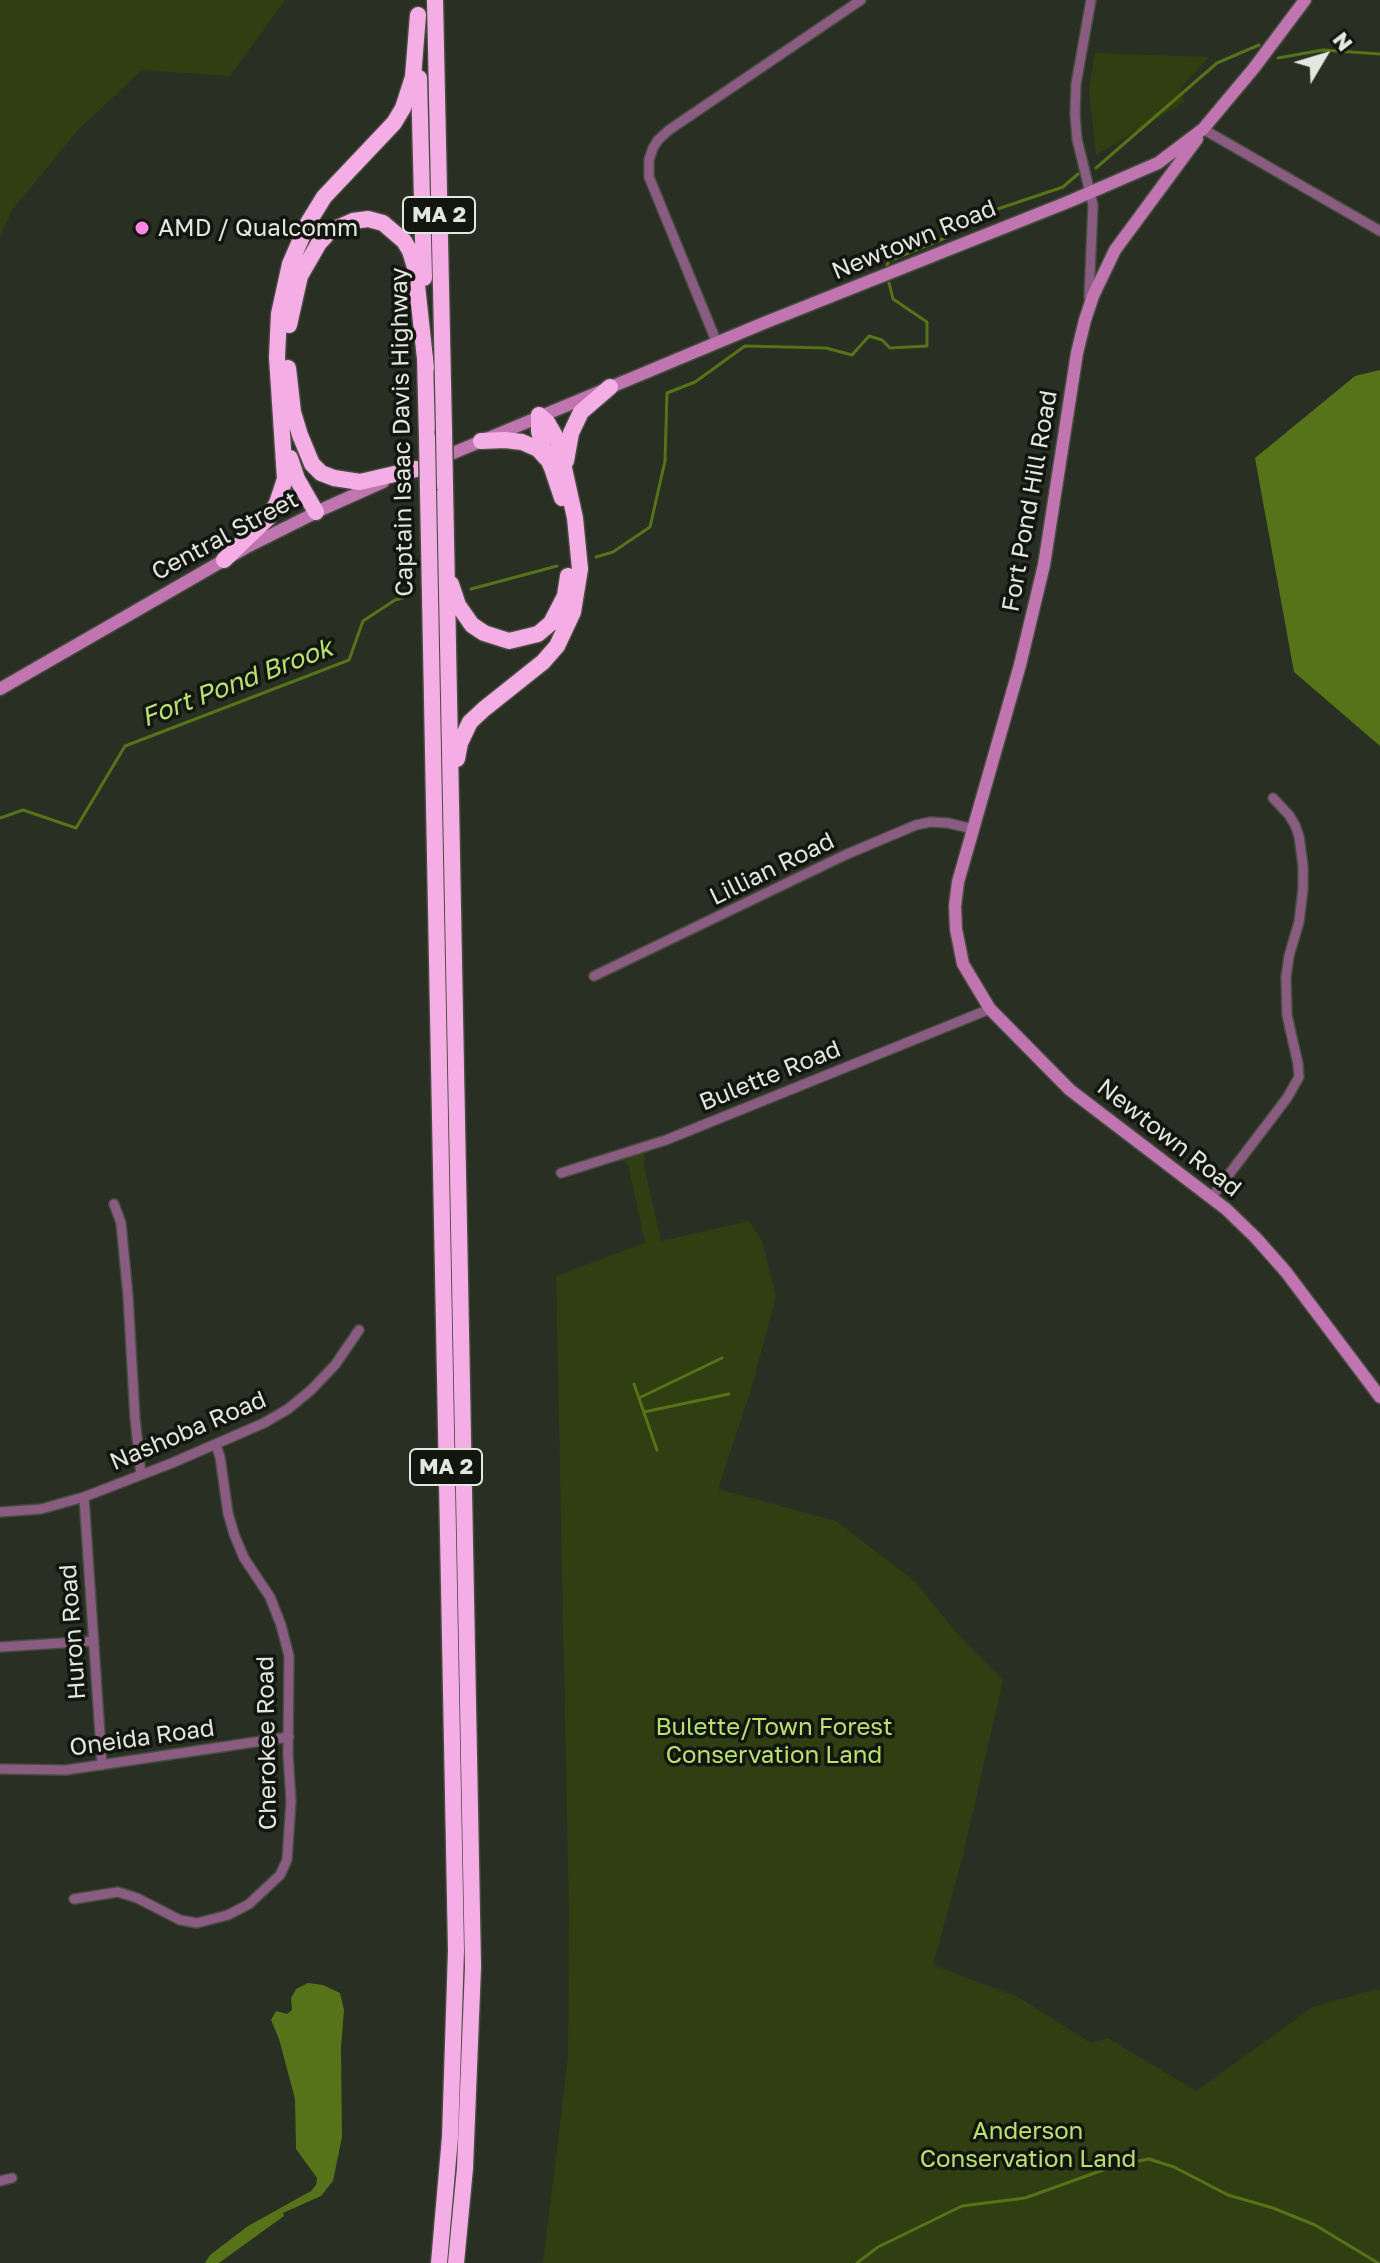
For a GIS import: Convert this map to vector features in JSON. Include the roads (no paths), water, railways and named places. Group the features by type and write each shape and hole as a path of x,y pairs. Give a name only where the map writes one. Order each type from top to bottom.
{"highway":[{"name":"Captain Isaac Davis Highway","path":"435,0 450,792"},
{"name":"Captain Isaac Davis Highway","path":"418,8 456,1950 450,2137 439,2263"},
{"path":"224,560 261,525 277,503 285,479 277,345 279,314 290,264 308,223 324,197 394,123 403,108 413,77 418,8"},
{"path":"416,469 360,482 346,481 321,473 307,453 293,412 287,354 289,321 300,276 319,243 330,231 353,221 368,219 383,223 404,241 415,267 426,368"},
{"path":"567,474 566,457 575,424 581,412 610,387"},
{"path":"447,568 458,605 465,617 484,633 509,641 523,639 538,634 559,611 565,596 569,547 559,485 539,431 539,415"},
{"path":"450,792 460,743 470,722 543,662 557,646 573,612 580,569 575,518 558,441 539,415"},
{"path":"283,438 297,479 316,512"},
{"path":"481,441 522,442 538,449 548,460"},
{"path":"307,453 316,494 316,512"},
{"name":"MA 2","path":"450,792 473,1967 465,2168 456,2263"}],"street":[{"path":"717,343 649,177 653,148 669,130 861,0"},
{"path":"1085,320 1091,286 1093,225 1091,193 1077,139 1075,114 1076,84 1091,0"},
{"name":"Newtown Road","path":"481,441 1158,163 1203,129 1305,0"},
{"path":"1203,129 1380,231"},
{"name":"Fort Pond Hill Road","path":"955,906 958,882 1038,594 1085,320 1115,250 1203,129"},
{"name":"Central Street","path":"0,689 224,560 316,512 481,441"},
{"path":"1211,1198 1287,1098 1299,1077 1287,1015 1285,986 1287,965 1299,922 1303,866 1295,825 1273,798"},
{"name":"Lillian Road","path":"594,976 845,855 916,825 948,823 973,829"},
{"name":"Newtown Road","path":"955,906 963,964 990,1009 1070,1090 1211,1198 1256,1238 1286,1272 1380,1397"},
{"name":"Bulette Road","path":"561,1173 666,1140 990,1009"},
{"path":"114,1204 121,1223 141,1475"},
{"name":"Nashoba Road","path":"0,1512 41,1509 84,1497 264,1423 311,1390 335,1365 359,1330"},
{"name":"Cherokee Road","path":"74,1899 118,1892 180,1920 197,1923 228,1915 249,1904 280,1875 287,1860 291,1801 289,1656 270,1597 244,1558 234,1534 216,1445"},
{"name":"Huron Road","path":"84,1497 102,1765"},
{"path":"0,1647 94,1641"},
{"name":"Oneida Road","path":"0,1769 66,1770 289,1737"},
{"path":"0,2181 12,2178"}],"waterway":[{"name":"Fort Pond Brook","path":"1096,168 1217,63 1259,45"},
{"name":"Fort Pond Brook","path":"1278,58 1323,50 1380,54"},
{"name":"Fort Pond Brook","path":"887,265 889,261 945,238 953,224 1063,187 1078,174"},
{"name":"Fort Pond Brook","path":"596,557 613,552 650,527 665,461 667,393 695,382 745,346 826,348 852,355 869,336 882,340 890,348 927,346 927,322 893,299 889,283"},
{"name":"Fort Pond Brook","path":"471,589 557,566"},
{"name":"Fort Pond Brook","path":"0,818 23,810 76,828 125,746 349,660 363,621 395,600 410,596"},
{"path":"639,1398 722,1358"},
{"path":"634,1384 657,1450"},
{"path":"644,1412 729,1394"},
{"path":"857,2263 878,2247 962,2206 1025,2198 1117,2165 1149,2159 1174,2167 1228,2195 1315,2225 1378,2263"}],"place":[{"name":"AMD / Qualcomm","path":"142,228"}],"park label":[{"name":"Bulette/Town Forest Conservation Land","path":"774,1741"},
{"name":"Anderson Conservation Land","path":"1028,2145"}]}
